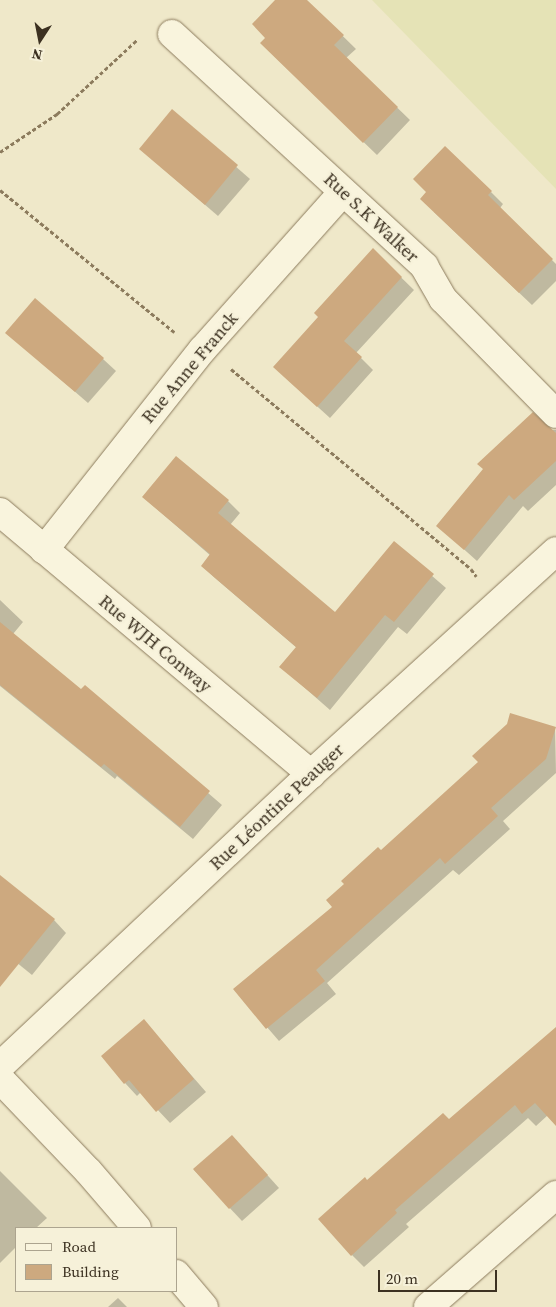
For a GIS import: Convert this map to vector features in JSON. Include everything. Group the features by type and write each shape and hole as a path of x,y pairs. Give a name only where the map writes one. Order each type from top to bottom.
{"street":[{"name":"Rue S.K Walker","path":"172,34 424,266 442,299 556,414"},
{"name":"Rue Anne Franck","path":"44,550 203,349 343,192"},
{"name":"Rue WJH Conway","path":"0,512 311,774"},
{"name":"Rue Léontine Peauger","path":"0,1066 311,774 556,551"},
{"path":"0,1079 88,1171 136,1227"},
{"path":"428,1307 556,1195"},
{"path":"178,1276 204,1307"}],"path":[{"path":"0,152 57,114 156,22 172,34"},
{"path":"0,190 185,341 212,354 470,569 497,605"}],"shaded area":[{"path":"372,0 556,0 556,189"}],"building":[{"path":"275,0 307,0 344,35 334,45 398,107 363,143 260,43 265,38 252,24"},
{"path":"172,109 238,165 205,205 139,149"},
{"path":"445,146 492,191 488,195 553,259 519,293 420,199 426,192 413,179"},
{"path":"373,248 402,277 344,341 362,357 317,407 273,367 318,317 314,313"},
{"path":"35,298 104,358 75,392 5,333"},
{"path":"533,412 556,433 556,461 514,500 509,495 464,550 436,526 483,469 477,464"},
{"path":"176,456 229,500 218,513 335,612 394,541 434,574 394,622 385,615 317,698 279,667 296,647 201,566 210,554 142,497"},
{"path":"0,622 81,689 85,685 210,791 180,827 104,764 101,767 0,685"},
{"path":"510,713 556,727 546,759 491,808 498,816 445,864 440,858 316,970 325,981 266,1029 233,989 332,907 326,900 344,884 341,881 378,847 381,850 478,762 472,756 507,724"},
{"path":"0,875 55,919 0,987"},
{"path":"144,1019 194,1079 156,1112 129,1080 124,1084 101,1056"},
{"path":"556,1027 556,1126 535,1103 522,1114 515,1105 395,1210 397,1213 351,1256 318,1219 365,1177 367,1180 443,1113 449,1119"},
{"path":"232,1135 268,1175 229,1209 193,1169"}]}
